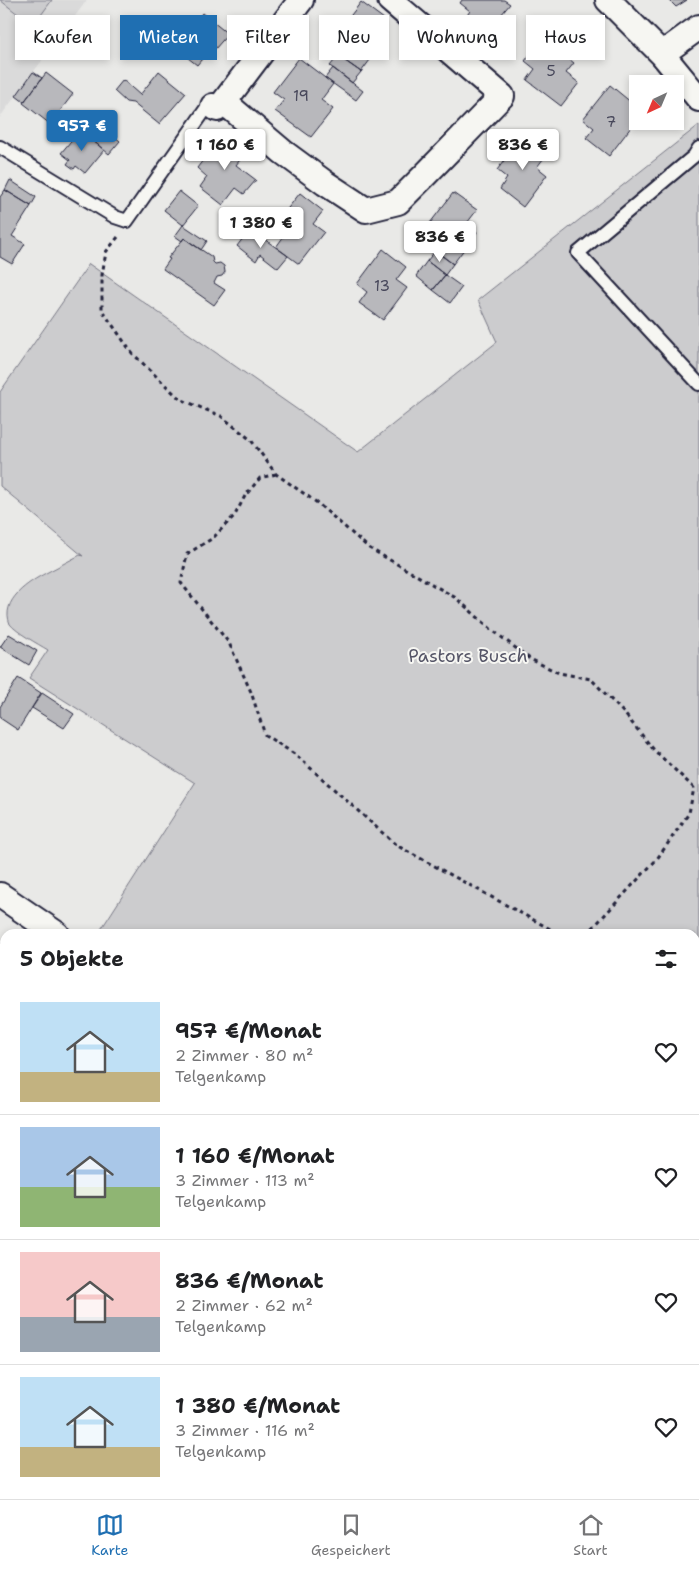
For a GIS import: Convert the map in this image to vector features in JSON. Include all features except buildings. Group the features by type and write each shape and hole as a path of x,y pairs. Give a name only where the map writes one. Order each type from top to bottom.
{"street":[{"path":"301,0 217,102 325,183 366,210 398,202 502,96 390,0"},
{"path":"608,0 662,54 699,99"},
{"path":"662,54 699,27"},
{"path":"0,895 50,929"}],"lane":[{"path":"0,147 121,219 217,102"},
{"path":"699,148 694,156 578,253 699,384"}],"path":[{"path":"121,219 122,231 106,252 102,276 102,310 138,360 180,399 221,416 251,440 276,474 316,502 369,548 456,598 491,629 530,659 558,673 591,679 624,713 654,750 694,788 699,788"},
{"path":"276,474 260,478 246,496 235,515 213,538 187,554 181,583 229,644 251,692 265,734 296,755 396,845 550,929"},
{"path":"592,929 657,859 690,813 694,788"}],"shaded area":[{"path":"0,0 87,0 76,15 15,15 15,60 42,60 0,117"}],"green space":[{"path":"0,0 52,0 41,15 19,15"},
{"name":"Pastors Busch","path":"699,125 699,929 101,929 195,783 29,678 48,650 10,624 9,607 18,593 39,577 80,555 83,556 0,486 0,392 89,264 358,452 497,342 478,300"}]}
